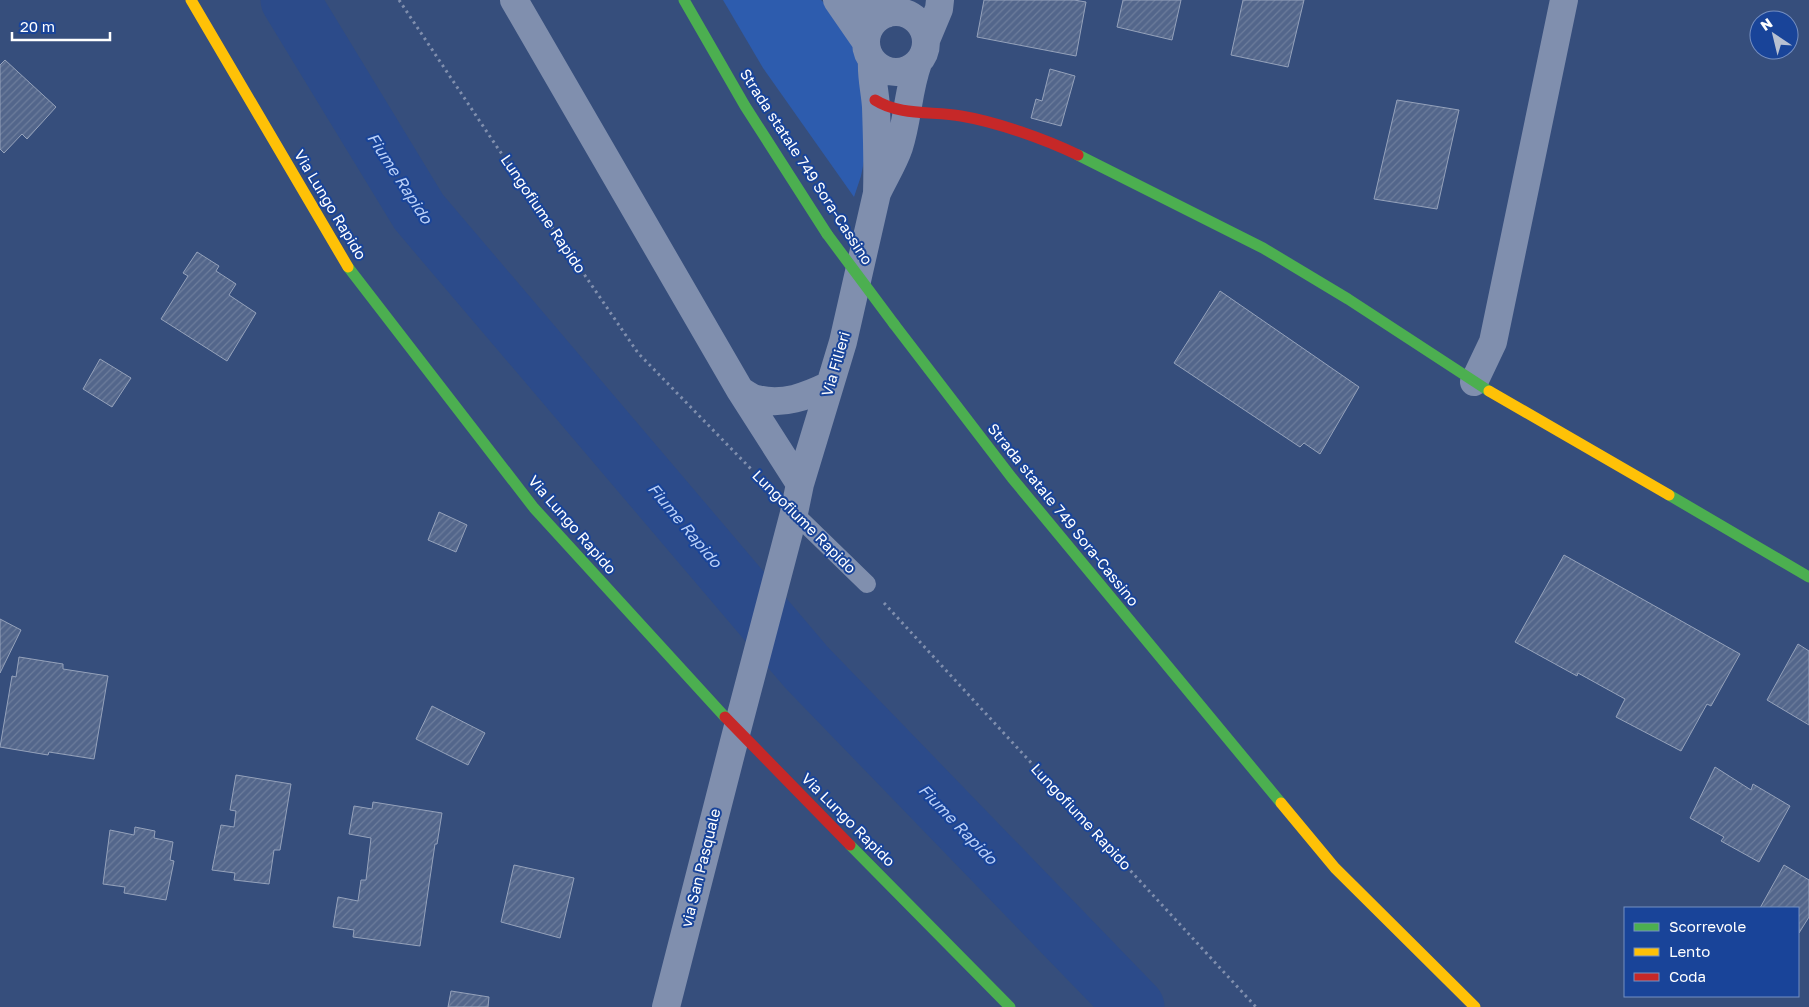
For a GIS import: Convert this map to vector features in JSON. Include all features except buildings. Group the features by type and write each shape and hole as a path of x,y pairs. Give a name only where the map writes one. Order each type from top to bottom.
{"main road":[{"name":"Via Lungo Rapido","path":"191,0 350,270 534,508 740,719 1010,1007"},
{"name":"Strada statale 749 Sora-Cassino","path":"684,0 745,106 827,234 1012,478 1335,868 1475,1007"},
{"path":"875,100 886,107 961,116 1009,128 1074,153 1263,248 1348,299 1474,382 1809,577"}],"street":[{"path":"514,0 740,390 800,484"},
{"path":"837,0 880,68 890,72 910,69 922,51 924,30 918,22 900,8 863,0"},
{"name":"Via Filieri","path":"877,192 899,148 908,109 911,83 939,9 940,0"},
{"path":"1474,382 1493,342 1564,0"},
{"path":"869,51 867,31 872,22 900,8"},
{"name":"Via Filieri","path":"792,523 800,484 843,342 877,192 878,148 869,51"},
{"path":"740,390 756,399 784,401 806,396 830,385"},
{"name":"via San Pasquale","path":"666,1007 792,523"}],"lane":[{"name":"Lungofiume Rapido","path":"792,523 867,584"}],"path":[{"name":"Lungofiume Rapido","path":"399,0 638,353 754,471"},
{"name":"Lungofiume Rapido","path":"867,584 1256,1007"}],"shaded area":[{"path":"723,0 821,0 842,19 855,44 861,66 868,141 861,176 854,197 763,68"}],"waterway":[{"name":"Fiume Rapido","path":"290,0 419,212 807,668 1135,1007"}],"traffic: fast":[{"path":"684,0 745,106 827,234"},
{"path":"1078,155 1263,248 1348,299 1489,391"},
{"path":"827,234 894,324"},
{"path":"348,267 534,508 725,717"},
{"path":"894,324 1012,478 1281,803"},
{"path":"1669,495 1809,577"},
{"path":"850,845 1010,1007"}],"traffic: slow":[{"path":"191,0 348,267"},
{"path":"1489,391 1669,495"},
{"path":"1281,803 1335,868 1475,1007"}],"traffic: jam":[{"path":"875,100 895,109 961,116 990,122 1036,137 1078,155"},
{"path":"725,717 850,845"}]}
